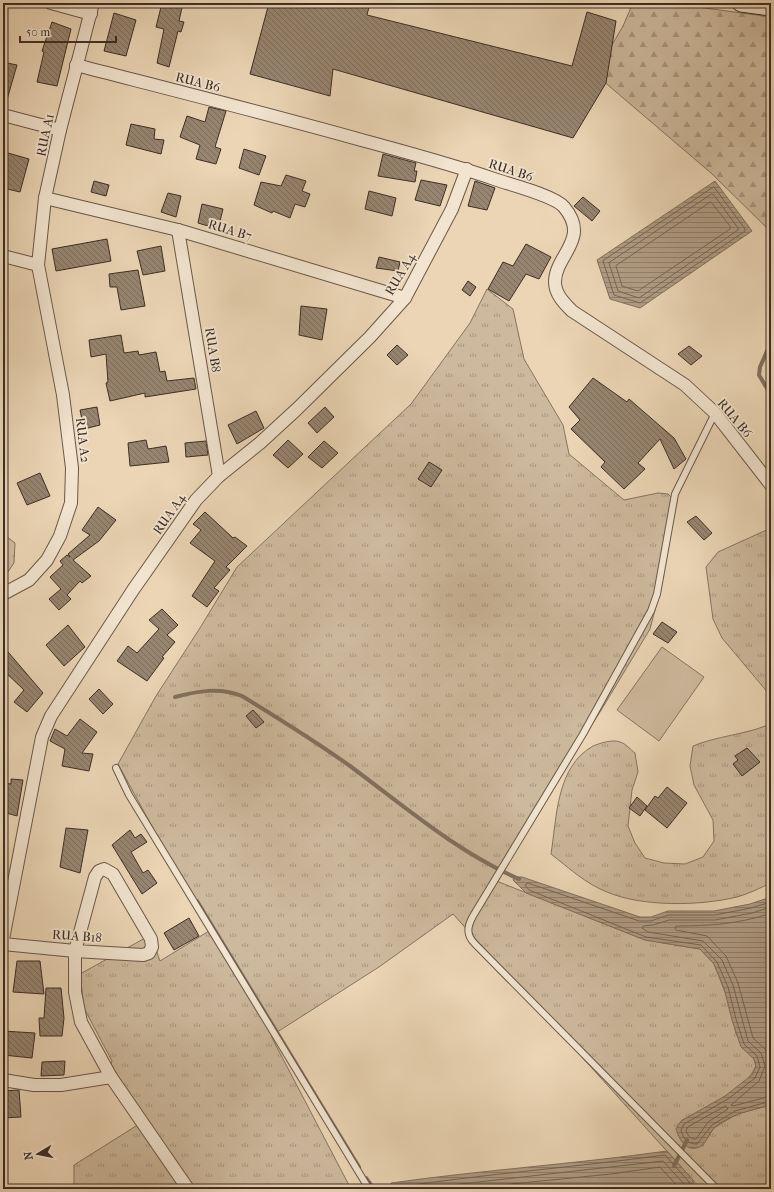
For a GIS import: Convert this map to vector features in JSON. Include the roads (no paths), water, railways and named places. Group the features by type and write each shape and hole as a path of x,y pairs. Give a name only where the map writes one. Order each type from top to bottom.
{"main road":[{"path":"741,3 771,7"}],"street":[{"path":"51,3 92,8"},
{"name":"RUA A1","path":"38,265 45,198 76,65 92,8"},
{"name":"RUA B6","path":"76,65 282,118 467,169 540,194 563,205 570,216 575,230 570,246 559,267 555,281 560,298 572,311 685,385 715,413 771,485"},
{"path":"3,115 60,130"},
{"name":"RUA A4","path":"3,938 42,737 51,716 133,590 196,500 219,476 260,443 297,409 370,337 405,298 452,209 467,169"},
{"name":"RUA B7","path":"45,198 178,230 405,298"},
{"name":"RUA B8","path":"178,230 219,476"},
{"path":"3,256 38,265"},
{"name":"RUA A2","path":"3,594 29,580 47,560 60,536 71,503 72,468 68,431 38,265"},
{"name":"RUA B18","path":"3,944 75,951 149,953 152,947 151,939 113,874 104,869 99,871 95,877 75,951"},
{"path":"75,951 75,992 81,1022 111,1077 188,1189"},
{"path":"3,1080 34,1085 55,1085 111,1077"}],"lane":[{"path":"715,413 674,494 657,594 651,611 583,734 473,916 468,932 470,938 475,944 716,1189"},
{"path":"116,768 133,802 369,1189"}],"water":[{"path":"715,181 752,231 640,308 610,299 597,260"},
{"path":"514,877 522,877 640,917 651,917 668,911 714,911 750,904 771,897 771,1105 741,1113 720,1123 714,1128 705,1143 699,1147 692,1148 685,1145 680,1139 676,1129 681,1121 725,1096 752,1075 756,1066 754,1059 741,1047 724,988 714,964 700,949 645,940 526,893 513,880"},
{"path":"667,1151 693,1180 695,1189 392,1189 391,1183 460,1174 598,1160"}],"waterway":[{"path":"771,342 760,367 759,375 771,395"},
{"path":"175,697 208,691 233,693 242,696 337,757 411,812 474,856 519,879"},
{"path":"197,901 359,1167"},
{"path":"674,1166 687,1140"},
{"path":"366,1178 374,1189"}]}
